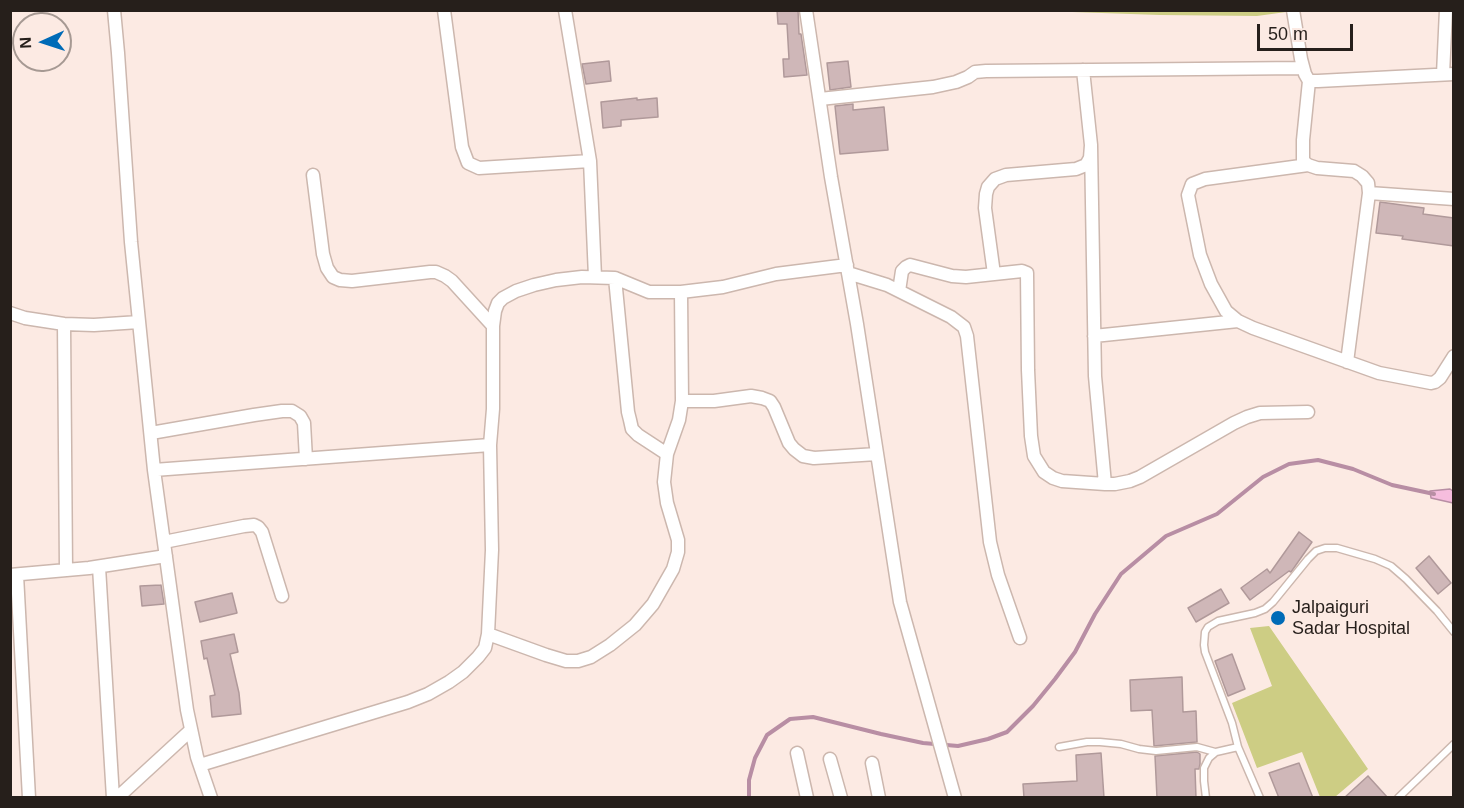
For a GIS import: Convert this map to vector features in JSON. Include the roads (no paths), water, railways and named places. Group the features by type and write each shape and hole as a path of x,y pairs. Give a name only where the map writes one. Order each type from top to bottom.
{"street":[{"path":"114,10 131,242 154,470 191,729 211,798"},
{"path":"444,10 462,147 468,163 479,168 590,161"},
{"path":"565,10 590,161 595,277"},
{"path":"806,10 900,602 955,798"},
{"path":"1293,10 1303,68 1309,81 1303,140 1304,160 1308,165"},
{"path":"1309,81 1448,74 1446,10"},
{"path":"820,99 933,87 956,82 975,72 986,71 1303,68"},
{"path":"1083,70 1091,145 1095,376 1104,484"},
{"path":"994,274 985,208 988,186 995,179 1006,175 1076,169 1086,165 1090,158 1091,145"},
{"path":"1347,362 1369,193 1368,183 1362,176 1354,171 1317,168 1308,165 1205,179 1192,184 1188,195 1200,255 1210,284 1218,298 1226,311 1238,321 1252,328 1347,362 1379,373 1431,383 1438,381 1454,356"},
{"path":"313,175 322,254 333,278 352,281 436,272 452,281 493,326"},
{"path":"1369,193 1454,199"},
{"path":"899,291 902,271 910,265 952,276 966,277 1022,271 1027,273 1028,370 1034,456 1044,472 1062,481 1115,484 1140,477 1247,417 1260,413 1308,412"},
{"path":"200,765 428,694 463,672 485,648 488,634 492,550 490,445 495,311 503,298 516,291 556,280 582,277 615,278 649,292 681,292 723,286 776,274 848,269 951,317 964,327 967,336 990,542 998,575 1020,638"},
{"path":"615,278 632,429 667,454"},
{"path":"488,634 566,661 579,661 591,657 635,625 653,604 673,569 678,552 678,540 667,503 664,482 667,454 679,420 682,401 681,292"},
{"path":"10,313 25,318 64,324 139,322"},
{"path":"1094,336 1238,321"},
{"path":"64,324 66,570"},
{"path":"682,401 751,396 762,398 770,401 789,443 803,456 814,458 877,454"},
{"path":"151,433 254,415 292,411 300,416 304,423 306,459"},
{"path":"154,470 490,445"},
{"path":"164,542 254,525 262,532 282,596"},
{"path":"30,798 14,575 99,567 166,556"},
{"path":"99,567 115,798"},
{"path":"115,798 191,729"},
{"path":"797,753 807,798"},
{"path":"830,759 841,798"},
{"path":"872,763 879,798"}],"lane":[{"path":"1260,798 1238,747 1232,723 1205,652 1205,632 1208,627 1218,621 1265,609 1316,551 1337,548 1391,566 1437,611 1454,632"},
{"path":"1059,747 1100,742 1121,744 1139,750 1156,751 1197,747 1216,752 1238,747"},
{"path":"1398,798 1454,744"},
{"path":"1206,798 1204,768 1209,758 1216,752"}],"waterway":[{"path":"749,798 749,780 755,758 767,735 790,719 813,717 923,743 958,746 1007,732 1033,706 1075,652 1095,614 1121,574 1166,536 1217,514 1263,477 1289,464 1318,460 1353,469 1392,485 1434,494"}],"place":[{"name":"Jalpaiguri Sadar Hospital","path":"1278,618"}]}
